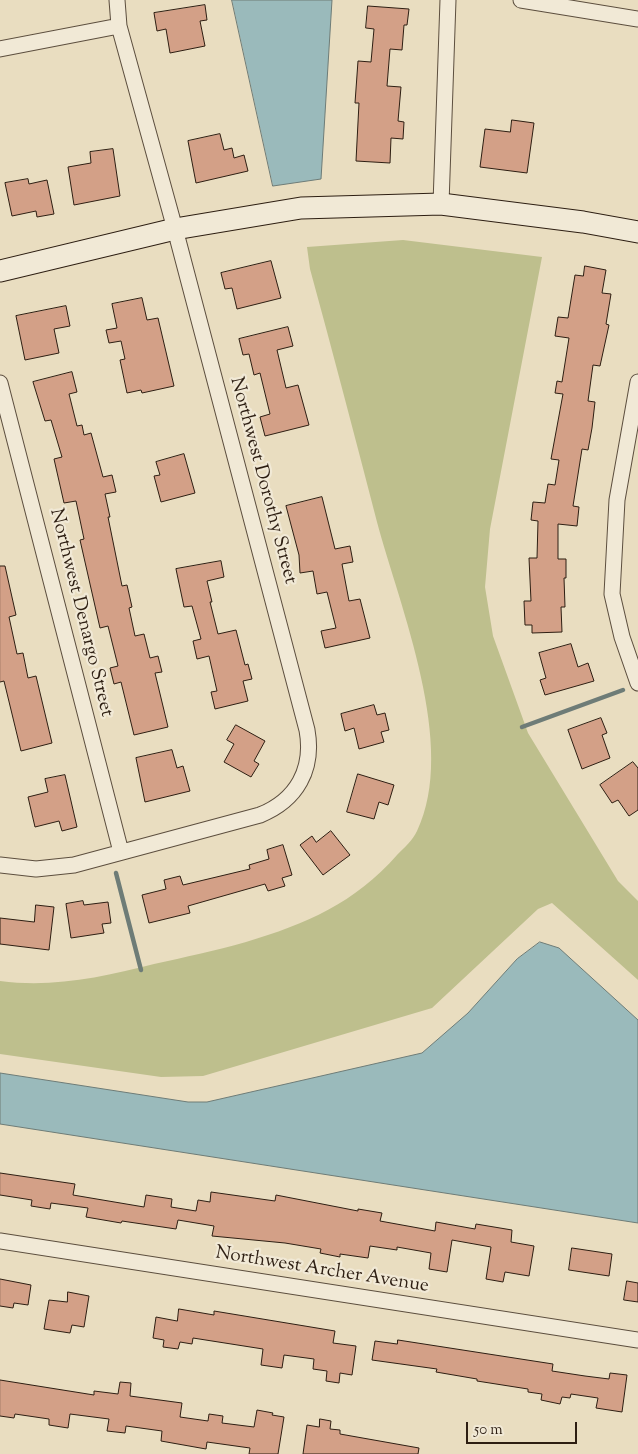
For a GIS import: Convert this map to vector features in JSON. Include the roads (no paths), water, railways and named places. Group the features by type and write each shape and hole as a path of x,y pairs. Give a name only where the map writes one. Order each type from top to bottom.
{"street":[{"name":"Northwest Dorothy Street","path":"0,865 36,869 53,868 121,852 272,810 295,792 310,756 307,730 175,229 119,26 117,0"},
{"path":"441,204 448,0"},
{"path":"521,0 638,18"},
{"path":"0,49 119,26"},
{"path":"0,271 175,229 301,208 441,204 584,222 638,232"},
{"path":"638,382 617,500 612,594 622,638 638,683"},
{"name":"Northwest Denargo Street","path":"0,383 121,852"},
{"name":"Northwest Archer Avenue","path":"0,1241 638,1340"}],"water":[{"path":"232,0 332,0 321,179 273,186"},
{"path":"540,942 559,948 638,1020 638,1223 0,1124 0,1073 188,1102 207,1102 422,1053 468,1013 517,959"}],"waterway":[{"path":"522,727 623,690"},
{"path":"116,873 141,970"}]}
